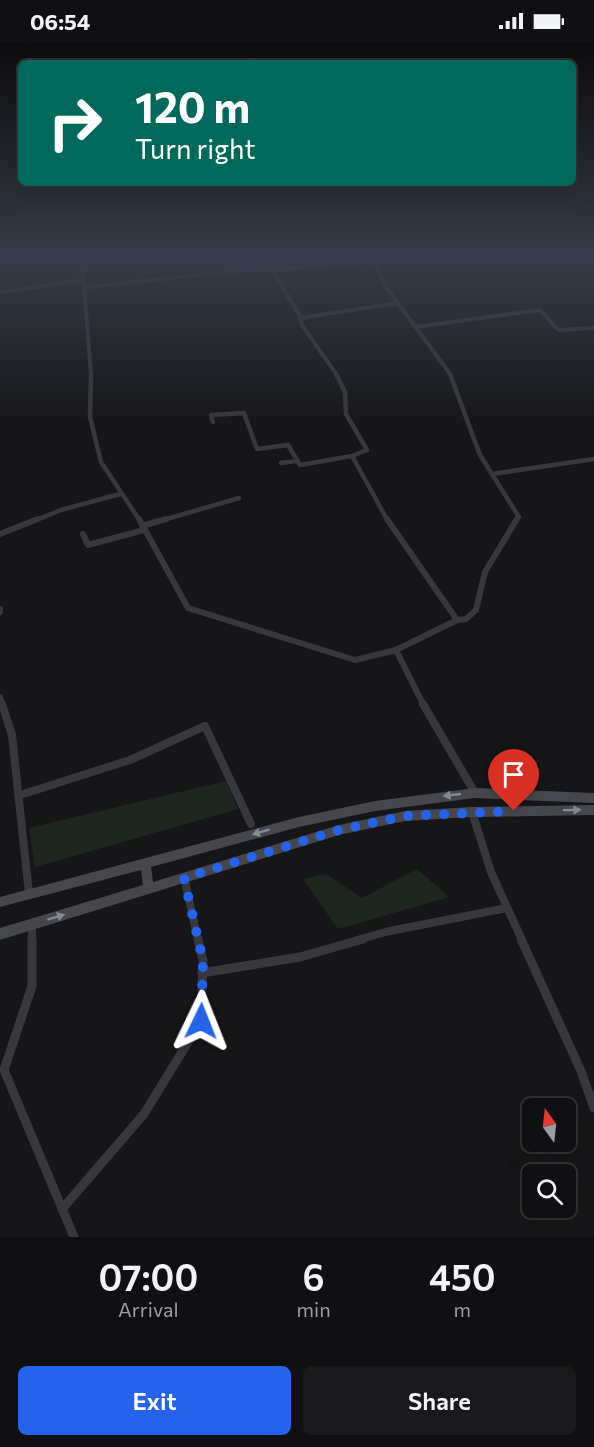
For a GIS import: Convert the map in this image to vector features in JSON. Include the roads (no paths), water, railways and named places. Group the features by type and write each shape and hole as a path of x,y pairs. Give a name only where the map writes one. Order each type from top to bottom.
{"main road":[{"path":"0,902 299,822 414,799 475,793 594,798"},
{"path":"0,934 339,830 405,816 472,812 594,810"},
{"path":"145,863 148,889"}],"street":[{"path":"86,315 86,333 91,352 90,417 101,462 120,494 132,506 188,608 355,660 396,650 457,620 466,619 476,610 485,572 519,517 480,455 450,373 406,315"},
{"path":"213,422 211,415 244,412 257,449 288,445 300,465 352,456 367,450 346,414 345,392 298,315"},
{"path":"300,318 321,315"},
{"path":"415,327 505,315"},
{"path":"544,315 558,330 594,327"},
{"path":"352,456 372,496 415,560 445,597 457,620"},
{"path":"492,474 594,459"},
{"path":"281,463 297,461"},
{"path":"0,534 61,510 120,494"},
{"path":"83,534 88,545 239,498"},
{"path":"396,650 426,710 475,793"},
{"path":"0,698 12,735 29,894"},
{"path":"20,795 130,760 206,726 251,824"},
{"path":"472,812 491,872 581,1071 594,1108"},
{"path":"62,1209 144,1114 201,1021 203,961 184,878"},
{"path":"202,973 300,957 385,932 507,908"},
{"path":"32,924 32,986 4,1070 74,1237"},
{"path":"0,1065 6,1076"}]}
